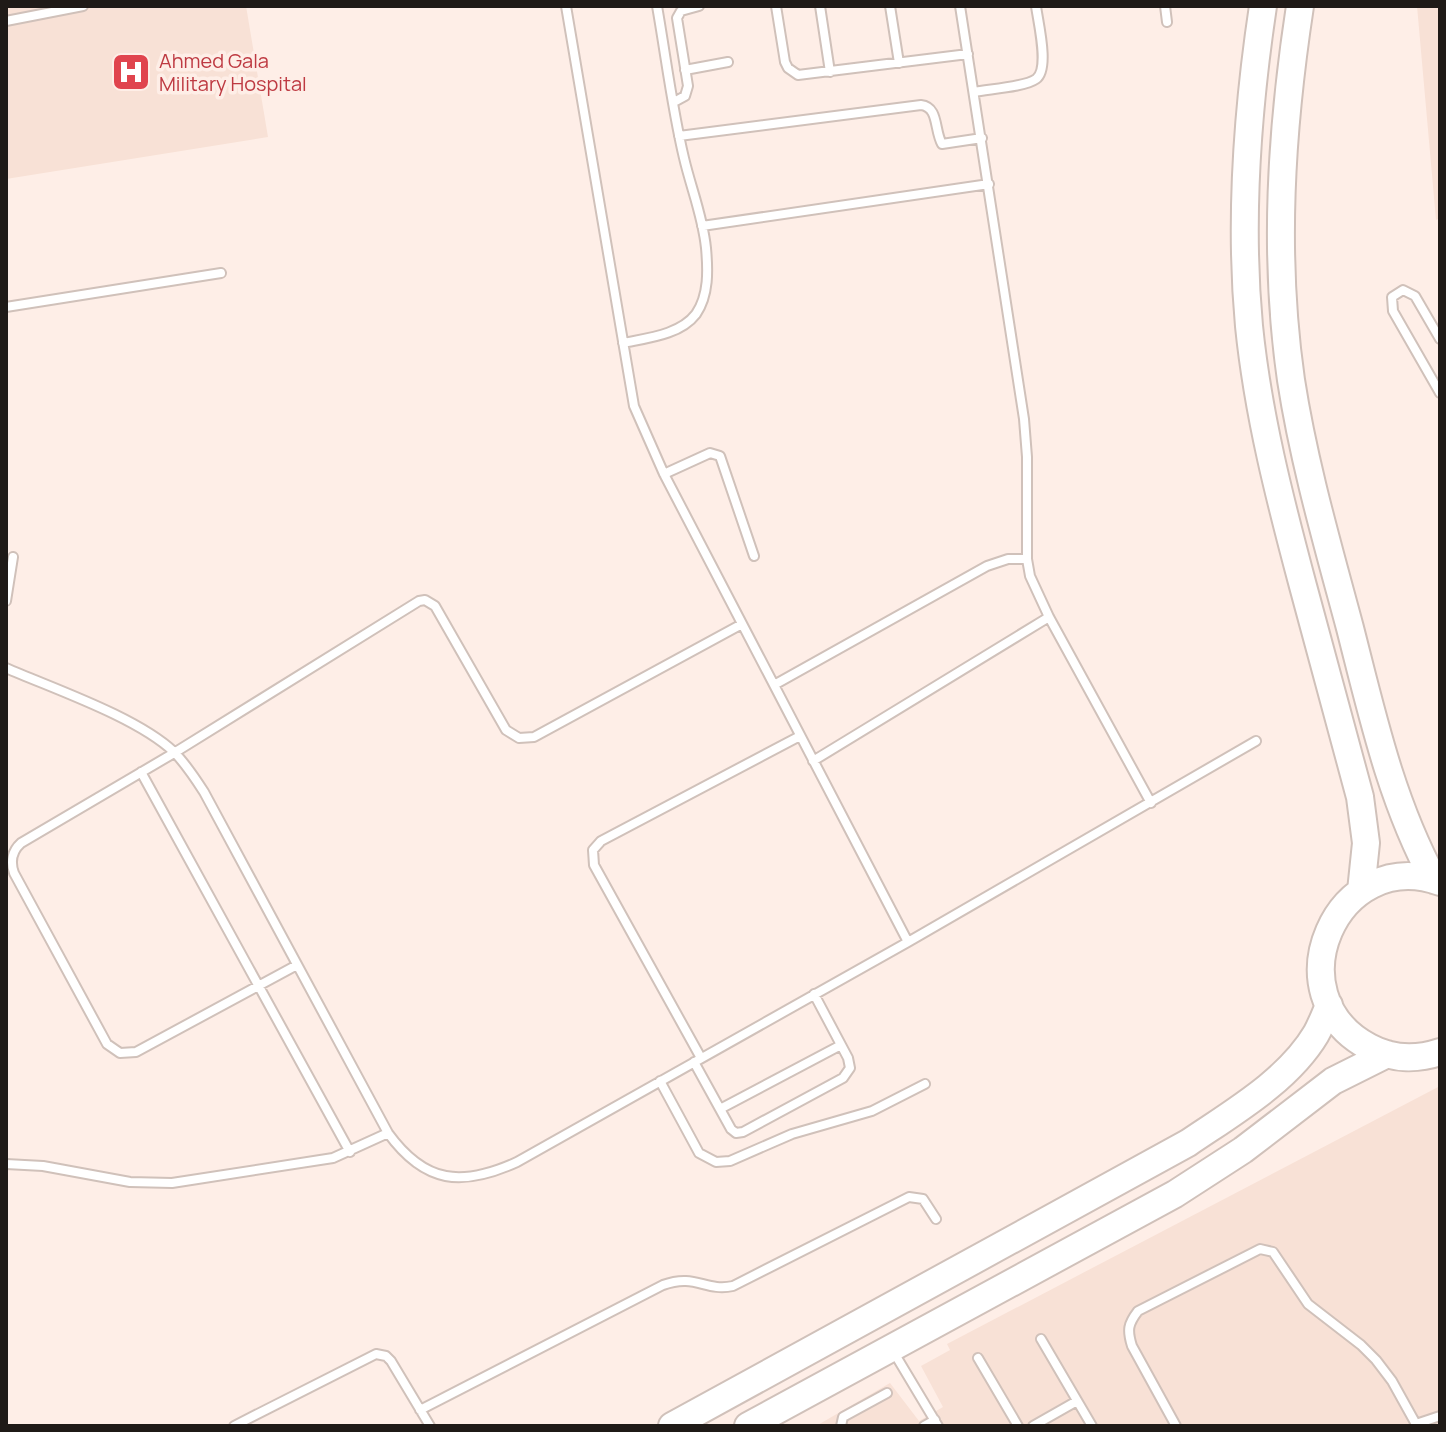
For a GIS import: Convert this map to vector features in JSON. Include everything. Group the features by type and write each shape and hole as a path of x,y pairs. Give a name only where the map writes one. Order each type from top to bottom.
{"main road":[{"path":"1263,6 1244,187 1249,326 1261,414 1278,493 1360,797 1366,843 1361,891"},
{"path":"1300,6 1286,102 1280,215 1281,272 1291,381 1312,482 1381,748 1405,821 1437,881"},
{"path":"1437,881 1421,877 1396,878 1361,891 1350,900 1332,922 1322,949 1321,978 1329,1005 1352,1036 1387,1054 1416,1057 1440,1052"},
{"path":"672,1426 1188,1143 1226,1118 1289,1068 1317,1033 1329,1005"},
{"path":"748,1426 1175,1194 1243,1150 1333,1081 1387,1054"}],"lane":[{"path":"6,21 83,6"},
{"path":"566,6 634,406 664,474 908,942"},
{"path":"623,343 675,329 689,322 697,312 707,283 702,226 679,136 657,6"},
{"path":"674,102 682,99 687,91 677,18 681,11 699,6"},
{"path":"776,6 788,68 803,76 968,54"},
{"path":"820,6 830,72"},
{"path":"890,6 899,63"},
{"path":"960,6 1026,432 1027,559 1032,584 1151,803"},
{"path":"974,92 1031,82 1040,76 1044,65 1036,6"},
{"path":"1165,6 1167,22"},
{"path":"685,70 728,62"},
{"path":"679,136 921,105 933,111 942,144 982,138"},
{"path":"702,226 989,184"},
{"path":"6,307 221,273"},
{"path":"1440,339 1415,296 1403,290 1392,297 1393,311 1440,393"},
{"path":"664,474 710,453 720,456 754,556"},
{"path":"7,594 13,557"},
{"path":"774,685 987,566 1008,559 1027,559"},
{"path":"297,965 136,1052 125,1054 115,1051 107,1044 14,873 10,849 174,753 419,601 425,600 435,606 506,730 527,739 742,624"},
{"path":"813,761 1049,617"},
{"path":"6,668 148,733 189,769 388,1133 407,1156 438,1176 475,1177 517,1162 1256,741"},
{"path":"800,736 601,841 593,850 594,865 733,1131 743,1132 846,1075 849,1063 814,994"},
{"path":"141,772 350,1152"},
{"path":"720,1109 841,1045"},
{"path":"660,1081 699,1153 709,1161 723,1163 792,1134 880,1108 925,1084"},
{"path":"6,1164 154,1184 324,1160 350,1152 388,1133"},
{"path":"420,1410 663,1285 684,1280 714,1287 733,1286 909,1197 923,1199 936,1219"},
{"path":"1176,1426 1132,1346 1128,1332 1130,1321 1138,1311 1260,1249 1273,1252 1308,1304 1376,1360 1392,1381 1416,1425 1440,1416"},
{"path":"1041,1339 1089,1425"},
{"path":"891,1348 936,1423 924,1426"},
{"path":"234,1426 376,1354 386,1356 391,1361 430,1426"},
{"path":"978,1358 1018,1426"},
{"path":"841,1426 843,1417 887,1393"},
{"path":"1033,1426 1077,1401"}],"shaded area":[{"name":"Ahmed Gala Military Hospital","path":"6,6 246,6 268,137 6,179"},
{"path":"1417,6 1440,6 1440,218 1436,220"},
{"path":"1440,1086 1440,1426 816,1426 890,1383 919,1421 943,1407 921,1366 950,1350 947,1344"}],"place":[{"name":"Ahmed Gala Military Hospital","path":"131,72"}]}
